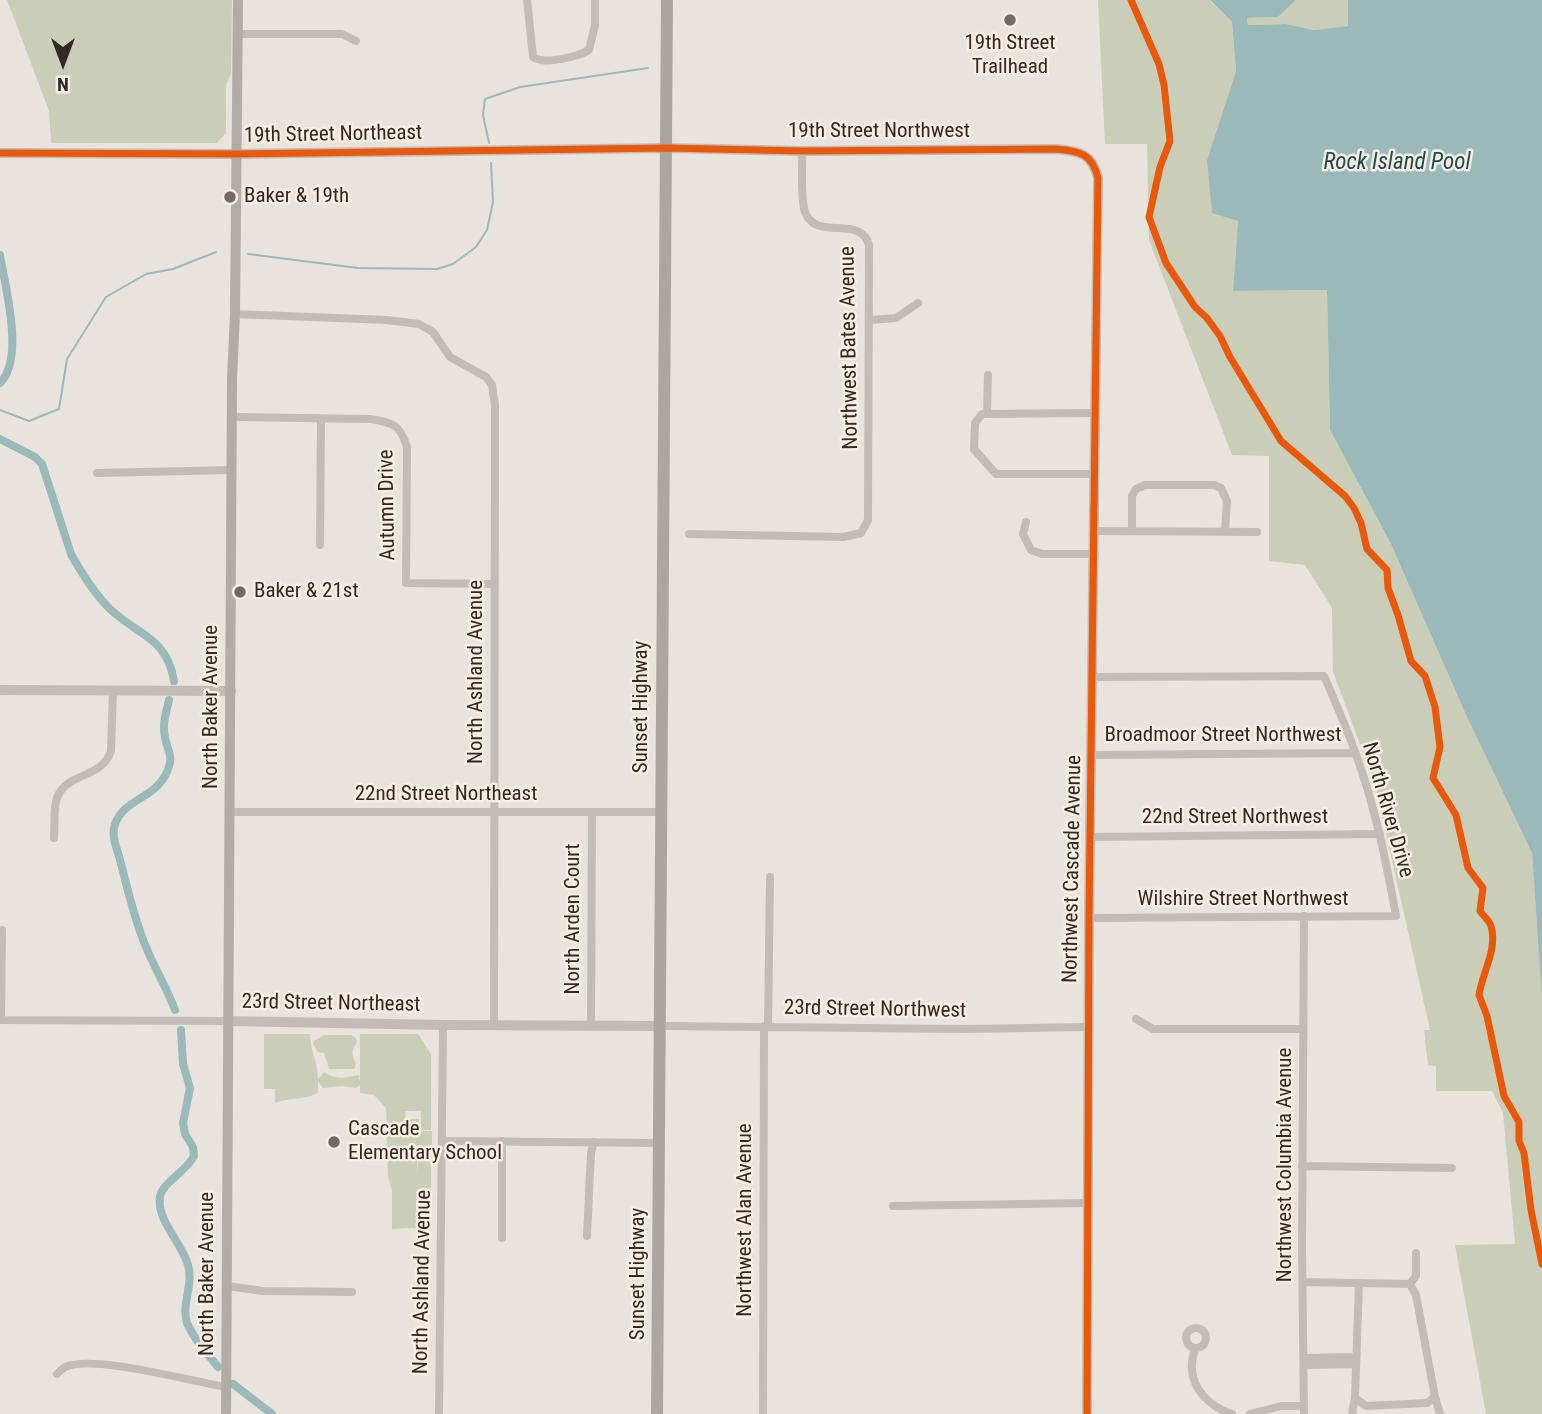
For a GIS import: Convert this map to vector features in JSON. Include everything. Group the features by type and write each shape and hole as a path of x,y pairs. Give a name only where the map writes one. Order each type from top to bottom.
{"highway":[{"name":"Sunset Highway","path":"657,1414 667,0"}],"main road":[{"name":"North Baker Avenue","path":"226,1414 238,0"}],"street":[{"path":"527,0 533,57 550,61 589,51 595,25 595,0"},
{"path":"237,34 342,34 356,41"},
{"name":"19th Street Northwest","path":"667,148 802,151 1056,149 1075,151 1089,158"},
{"name":"19th Street Northeast","path":"0,153 235,154 667,148"},
{"name":"Northwest Bates Avenue","path":"689,534 849,536 864,529 869,505 868,240 860,231 827,228 808,217 804,200 802,151"},
{"name":"Northwest Cascade Avenue","path":"1087,1414 1089,918 1098,178 1089,158"},
{"path":"870,320 896,318 918,303"},
{"name":"North Ashland Avenue","path":"235,314 408,322 427,328 450,357 486,376 495,394 494,1025"},
{"path":"987,414 988,375"},
{"path":"1095,413 982,414 975,423 974,449 996,474 1095,474"},
{"name":"Autumn Drive","path":"233,417 370,419 390,422 402,432 407,447 406,583 495,584"},
{"path":"320,545 321,419"},
{"path":"97,473 232,470"},
{"path":"1132,531 1132,496 1136,489 1145,485 1214,485 1221,488 1227,501 1226,532"},
{"path":"1026,522 1023,534 1031,550 1042,554 1095,554"},
{"path":"1095,531 1257,532"},
{"name":"North River Drive","path":"1093,677 1324,676 1355,753 1380,834 1396,916"},
{"path":"0,691 232,691"},
{"path":"54,838 55,806 62,789 66,784 102,767 108,759 111,751 113,691"},
{"name":"Broadmoor Street Northwest","path":"1092,755 1355,753"},
{"name":"22nd Street Northeast","path":"231,812 661,812"},
{"name":"North Arden Court","path":"591,1025 592,813"},
{"name":"22nd Street Northwest","path":"1090,837 1380,834"},
{"name":"Northwest Alan Avenue","path":"763,1414 770,877"},
{"name":"Northwest Columbia Avenue","path":"1304,916 1304,1410"},
{"name":"Wilshire Street Northwest","path":"1089,918 1396,916"},
{"path":"1,1020 2,930"},
{"path":"1136,1019 1153,1029 1303,1029"},
{"name":"23rd Street Northeast","path":"1,1020 660,1026"},
{"name":"North Ashland Avenue","path":"439,1414 443,1025"},
{"name":"23rd Street Northwest","path":"660,1026 964,1029 1089,1027"},
{"path":"442,1141 659,1143"},
{"path":"502,1141 502,1238"},
{"path":"587,1236 591,1153 594,1142"},
{"path":"1302,1166 1452,1168"},
{"path":"893,1206 1089,1203"},
{"path":"1410,1284 1416,1276 1416,1253"},
{"path":"1303,1282 1410,1284"},
{"path":"1352,1414 1355,1398 1359,1283"},
{"path":"1410,1284 1416,1295 1440,1414"},
{"path":"228,1286 263,1291 352,1292"},
{"path":"1195,1349 1191,1367 1193,1380 1200,1393 1219,1409 1233,1414"},
{"path":"1304,1361 1355,1361"},
{"path":"57,1374 64,1367 84,1364 187,1378 227,1387"},
{"path":"1355,1398 1366,1406 1427,1403 1435,1398"},
{"path":"1250,1414 1281,1406 1304,1410"}],"green space":[{"path":"7,0 232,0 231,73 226,85 226,133 217,143 51,143 49,111"},
{"path":"1098,0 1209,0 1232,22 1236,71 1207,160 1238,221 1233,291 1327,290 1330,430 1391,544 1466,715 1532,853 1542,1000 1542,1414 1486,1414 1455,1245 1515,1244 1503,1113 1492,1091 1436,1091 1436,1066 1428,1065 1424,1030 1430,1030 1375,784 1333,672 1332,608 1305,565 1269,561 1269,456 1232,455 1149,240 1147,144 1105,144"},
{"path":"1296,0 1348,0 1348,26 1314,30 1286,24 1248,25 1247,18 1278,17"},
{"path":"264,1034 310,1034 318,1079 324,1072 338,1077 359,1075 360,1082 360,1034 418,1034 431,1054 431,1130 421,1130 421,1111 405,1111 405,1119 419,1119 419,1131 432,1131 432,1152 417,1153 417,1177 418,1154 431,1154 431,1227 392,1229 386,1108 374,1095 360,1093 360,1085 356,1088 323,1088 318,1081 318,1093 275,1103 275,1089 264,1089"},
{"path":"324,1035 351,1035 356,1038 353,1051 356,1065 354,1069 329,1069 324,1053 318,1052 313,1044"}],"water":[{"name":"Rock Island Pool","path":"1210,0 1296,0 1278,17 1247,18 1248,25 1286,24 1314,30 1348,26 1348,0 1542,0 1542,1000 1532,853 1466,715 1391,544 1330,430 1327,290 1233,291 1238,221 1212,213 1207,160 1236,71 1232,22"}],"waterway":[{"path":"489,143 483,115 485,99 520,87 648,68"},
{"path":"248,254 358,268 437,269 453,264 476,247 487,230 493,202 491,163"},
{"path":"0,410 29,421 59,409 67,359 106,297 146,274 173,269 216,252"},
{"path":"0,255 9,303 12,340 7,372 0,383"},
{"path":"0,439 35,457 42,464 71,554 79,569 110,609 158,646 165,655 174,681"},
{"path":"169,700 164,728 170,753 166,775 152,791 127,807 115,824 114,833 138,926 175,1010"},
{"path":"181,1030 183,1064 190,1088 183,1123 194,1156 162,1191 160,1205 166,1223 188,1265 190,1279 185,1309 187,1323 197,1341 218,1367"},
{"path":"233,1384 272,1414"}],"cycle path":[{"path":"1131,0 1159,64 1164,85 1170,141 1160,167 1149,217 1166,263 1195,307 1220,336 1281,441 1345,496 1354,508 1361,523 1367,549 1387,570 1388,588 1411,661 1425,676 1435,707 1440,747 1433,778 1456,815 1468,868 1483,888 1480,911 1489,922 1493,935 1479,995 1487,1016 1504,1096 1519,1122 1519,1141 1524,1153 1531,1210 1542,1264"},
{"path":"0,153 235,154 667,148 802,151 1056,149 1078,152 1088,158 1098,178 1089,918 1087,1414"}],"place":[{"name":"19th Street Trailhead","path":"1010,20"},
{"name":"Baker & 19th","path":"230,197"},
{"name":"Baker & 21st","path":"240,592"},
{"name":"Cascade Elementary School","path":"334,1142"}]}
